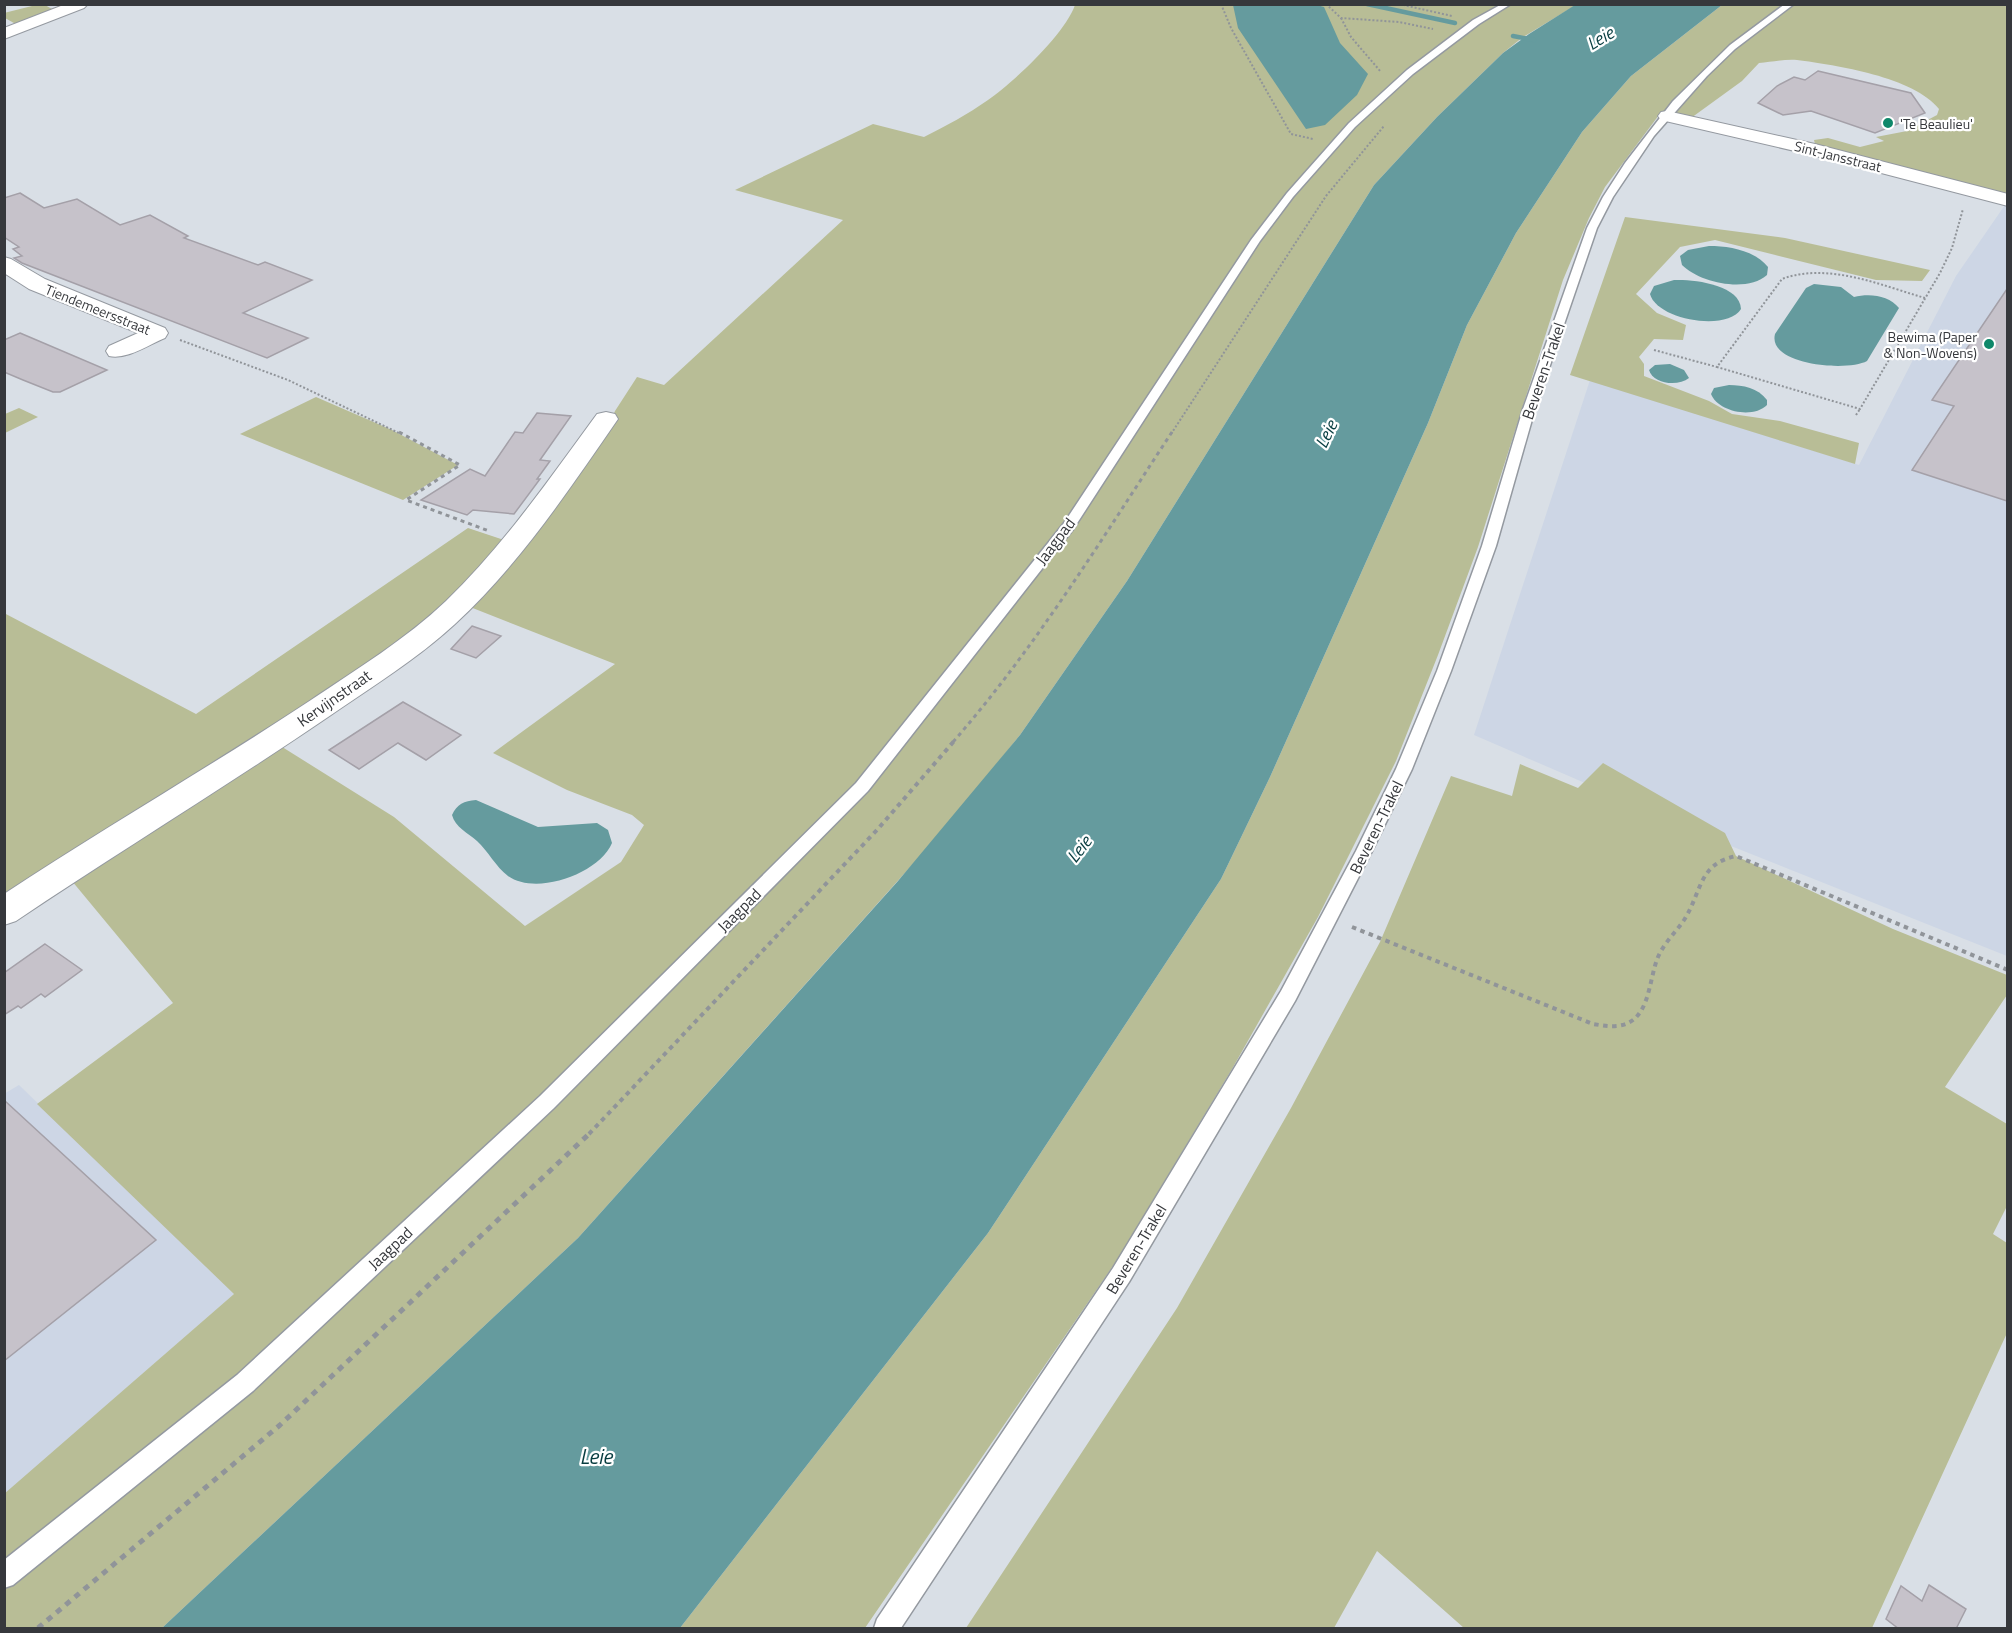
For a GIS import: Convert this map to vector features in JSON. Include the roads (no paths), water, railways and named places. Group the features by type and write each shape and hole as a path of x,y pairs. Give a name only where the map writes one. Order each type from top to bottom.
{"street":[{"path":"4,34 71,6"},
{"name":"Sint-Jansstraat","path":"1667,116 1815,150 2007,200"},
{"name":"Tiendemeersstraat","path":"4,263 37,284 157,333 117,351"},
{"path":"15,291 37,284"},
{"name":"Kervijnstraat","path":"4,912 156,812 259,751 389,660 455,608 517,541 606,419"}],"lane":[{"name":"Jaagpad","path":"4,1576 245,1383 547,1102 862,787 1069,525 1256,240 1290,195 1348,129 1410,72 1476,22 1508,4"},
{"name":"Beveren-Trakel","path":"886,1629 1121,1275 1288,996 1330,919 1404,770 1444,671 1489,546 1529,409 1592,228 1611,191 1635,155 1687,92 1733,49 1791,4"}],"water":[{"path":"1313,4 1324,7 1340,43 1368,74 1357,95 1325,125 1306,129 1238,28 1233,5"},
{"name":"Leie","path":"1575,5 1722,5 1631,76 1582,132 1516,233 1467,325 1428,423 1270,777 1221,879 988,1233 680,1628 162,1628 578,1238 898,881 1020,735 1127,581 1374,185 1437,117 1503,53"},
{"path":"1709,246 1733,248 1756,257 1768,267 1767,275 1748,284 1724,284 1700,277 1682,265 1680,256 1688,250"},
{"path":"1674,280 1703,282 1724,289 1739,301 1741,309 1733,316 1722,320 1708,321 1693,320 1665,311 1655,303 1650,294 1654,286"},
{"path":"1814,284 1841,287 1854,297 1872,295 1884,298 1899,308 1867,361 1843,366 1811,363 1783,353 1776,345 1775,334 1806,288"},
{"path":"1670,364 1684,370 1689,378 1679,383 1666,383 1651,375 1649,370 1655,365"},
{"path":"1729,385 1755,390 1767,400 1767,405 1753,412 1736,412 1728,409 1715,400 1711,394 1714,388"},
{"path":"476,800 538,827 597,823 608,830 612,843 605,854 594,864 566,879 550,883 520,882 508,876 454,819 452,815 459,806 464,802"}],"waterway":[{"path":"1367,4 1455,23"},
{"path":"1513,36 1534,40"}],"place":[{"name":"'Te Beaulieu'","path":"1888,123"},
{"name":"Bewima (Paper & Non-Wovens)","path":"1989,344"}]}
